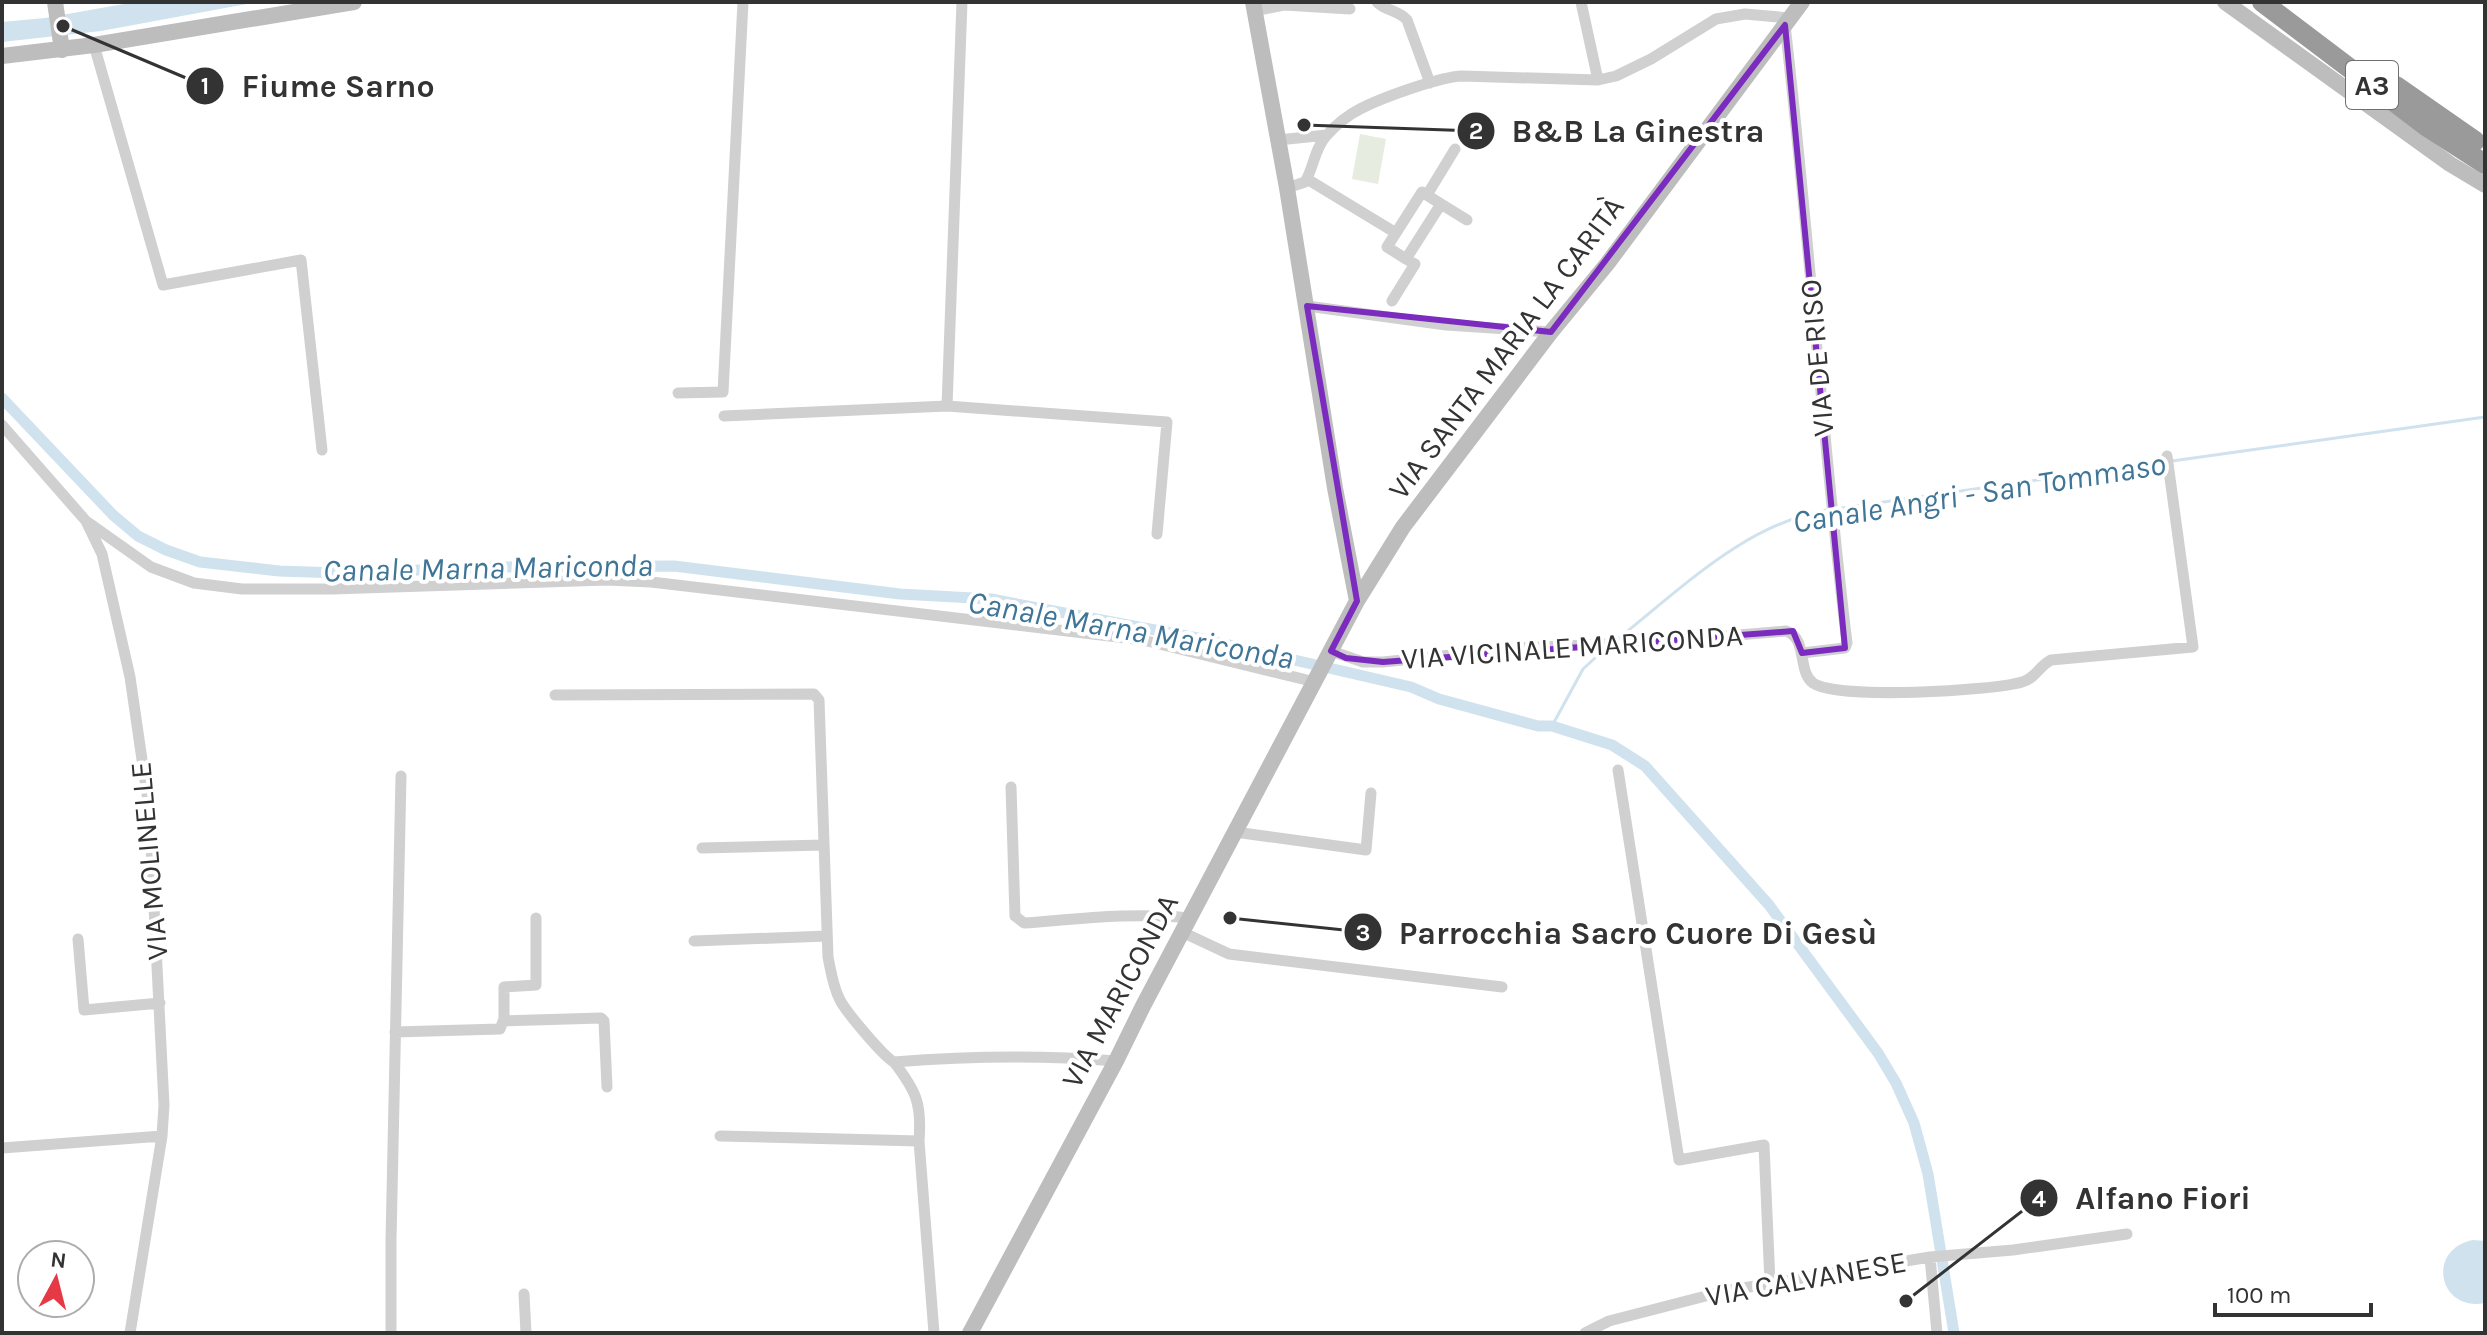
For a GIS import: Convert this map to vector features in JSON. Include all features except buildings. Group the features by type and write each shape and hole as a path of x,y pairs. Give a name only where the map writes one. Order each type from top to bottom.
{"highway":[{"name":"A3","path":"2262,2 2426,126 2485,164"},
{"name":"A3","path":"2282,2 2485,148"}],"street":[{"path":"2,56 61,46 94,45 354,2"},
{"path":"678,393 723,392 743,2"},
{"path":"947,406 962,2"},
{"path":"1377,2 1407,20 1430,83"},
{"path":"1581,2 1598,80"},
{"name":"VIA SANTA MARIA LA CARITÀ","path":"1322,667 1357,601 1412,516 1551,332 1607,264 1802,2"},
{"path":"2225,2 2450,164 2485,185"},
{"path":"55,3 61,46"},
{"path":"1350,9 1254,6 1307,306 1335,488 1357,601"},
{"path":"1287,188 1301,185 1307,179 1327,134 1357,110 1430,83 1462,76 1598,80 1616,76 1651,59 1716,19 1745,14 1788,22"},
{"name":"VIA DE RISO","path":"1788,22 1831,510 1847,643 1845,648 1838,650 1802,653"},
{"path":"94,45 163,285 301,260 322,450"},
{"path":"1278,140 1327,134"},
{"path":"1295,139 1309,145 1314,159"},
{"path":"1427,195 1455,149"},
{"path":"1307,179 1396,233"},
{"path":"1392,301 1415,264 1387,247 1422,192 1467,220"},
{"path":"1406,259 1441,204"},
{"path":"1307,306 1446,325 1551,332"},
{"path":"724,416 947,406 1167,422 1157,534"},
{"name":"VIA MOLINELLE","path":"2,425 86,521 102,554 130,677 149,808 164,1105 162,1136 130,1333"},
{"path":"1802,653 1809,679 1817,685 1888,693 2011,684 2034,677 2051,660 2193,647 2168,462"},
{"name":"VIA VICINALE MARICONDA","path":"86,521 151,567 194,583 242,589 607,580 651,582 1143,640 1322,667 1520,648 1786,631 1796,639 1802,653"},
{"name":"VIA MARICONDA","path":"970,1333 1322,667"},
{"path":"555,695 814,694 819,700 827,936 831,972 841,1003 879,1049 894,1062 915,1092 934,1333"},
{"path":"1618,770 1679,1160 1764,1145 1770,1283"},
{"path":"391,1333 401,776"},
{"path":"1011,787 1015,916 1024,923 1165,916 1186,925 1229,954 1502,987"},
{"path":"1235,832 1366,850 1371,793"},
{"path":"702,848 824,845"},
{"path":"395,1032 500,1029 504,987 536,985 536,918"},
{"path":"694,941 827,936"},
{"path":"78,939 84,1010 160,1003"},
{"path":"503,1021 601,1018 604,1021 607,1087"},
{"path":"894,1062 1065,1057 1116,1061"},
{"path":"2,1148 162,1136"},
{"path":"720,1136 919,1141"},
{"name":"VIA CALVANESE","path":"1585,1333 1609,1321 1725,1291 1932,1257 2127,1234"},
{"path":"1932,1257 1937,1333"},
{"path":"524,1294 526,1333"}],"highlighted area":[{"path":"1785,25 1845,648 1802,653 1793,631 1383,662 1346,658 1331,651 1357,601 1307,306 1551,332"}],"shaded area":[{"path":"1360,134 1386,139 1378,184 1352,179"}],"water":[{"path":"135,2 258,2 101,31 2,42 2,22 45,18"},
{"path":"2473,1240 2485,1241 2485,1303 2469,1303 2457,1298 2448,1289 2444,1278 2448,1255 2458,1246"}],"waterway":[{"name":"Canale Marna Mariconda","path":"2,398 113,515 138,536 200,562 279,571 339,573 498,567 674,566 900,594 991,599 1208,640 1411,687 1439,699 1538,726 1552,726 1612,745 1645,766 1769,905 1878,1053 1896,1083 1914,1123 1928,1174 1954,1333"},
{"name":"Canale Angri - San Tommaso","path":"2172,461 2485,417"},
{"name":"Canale Angri - San Tommaso","path":"1835,509 2164,462"},
{"name":"Canale Angri - San Tommaso","path":"1615,641 1689,581 1741,544 1798,517 1828,510"},
{"name":"Canale Angri - San Tommaso","path":"1552,726 1583,669 1606,648"}],"place":[{"name":"Fiume Sarno","path":"63,26"},
{"name":"B&B La Ginestra","path":"1304,125"},
{"name":"Parrocchia Sacro Cuore Di Gesù","path":"1230,918"},
{"name":"Alfano Fiori","path":"1906,1301"}]}
